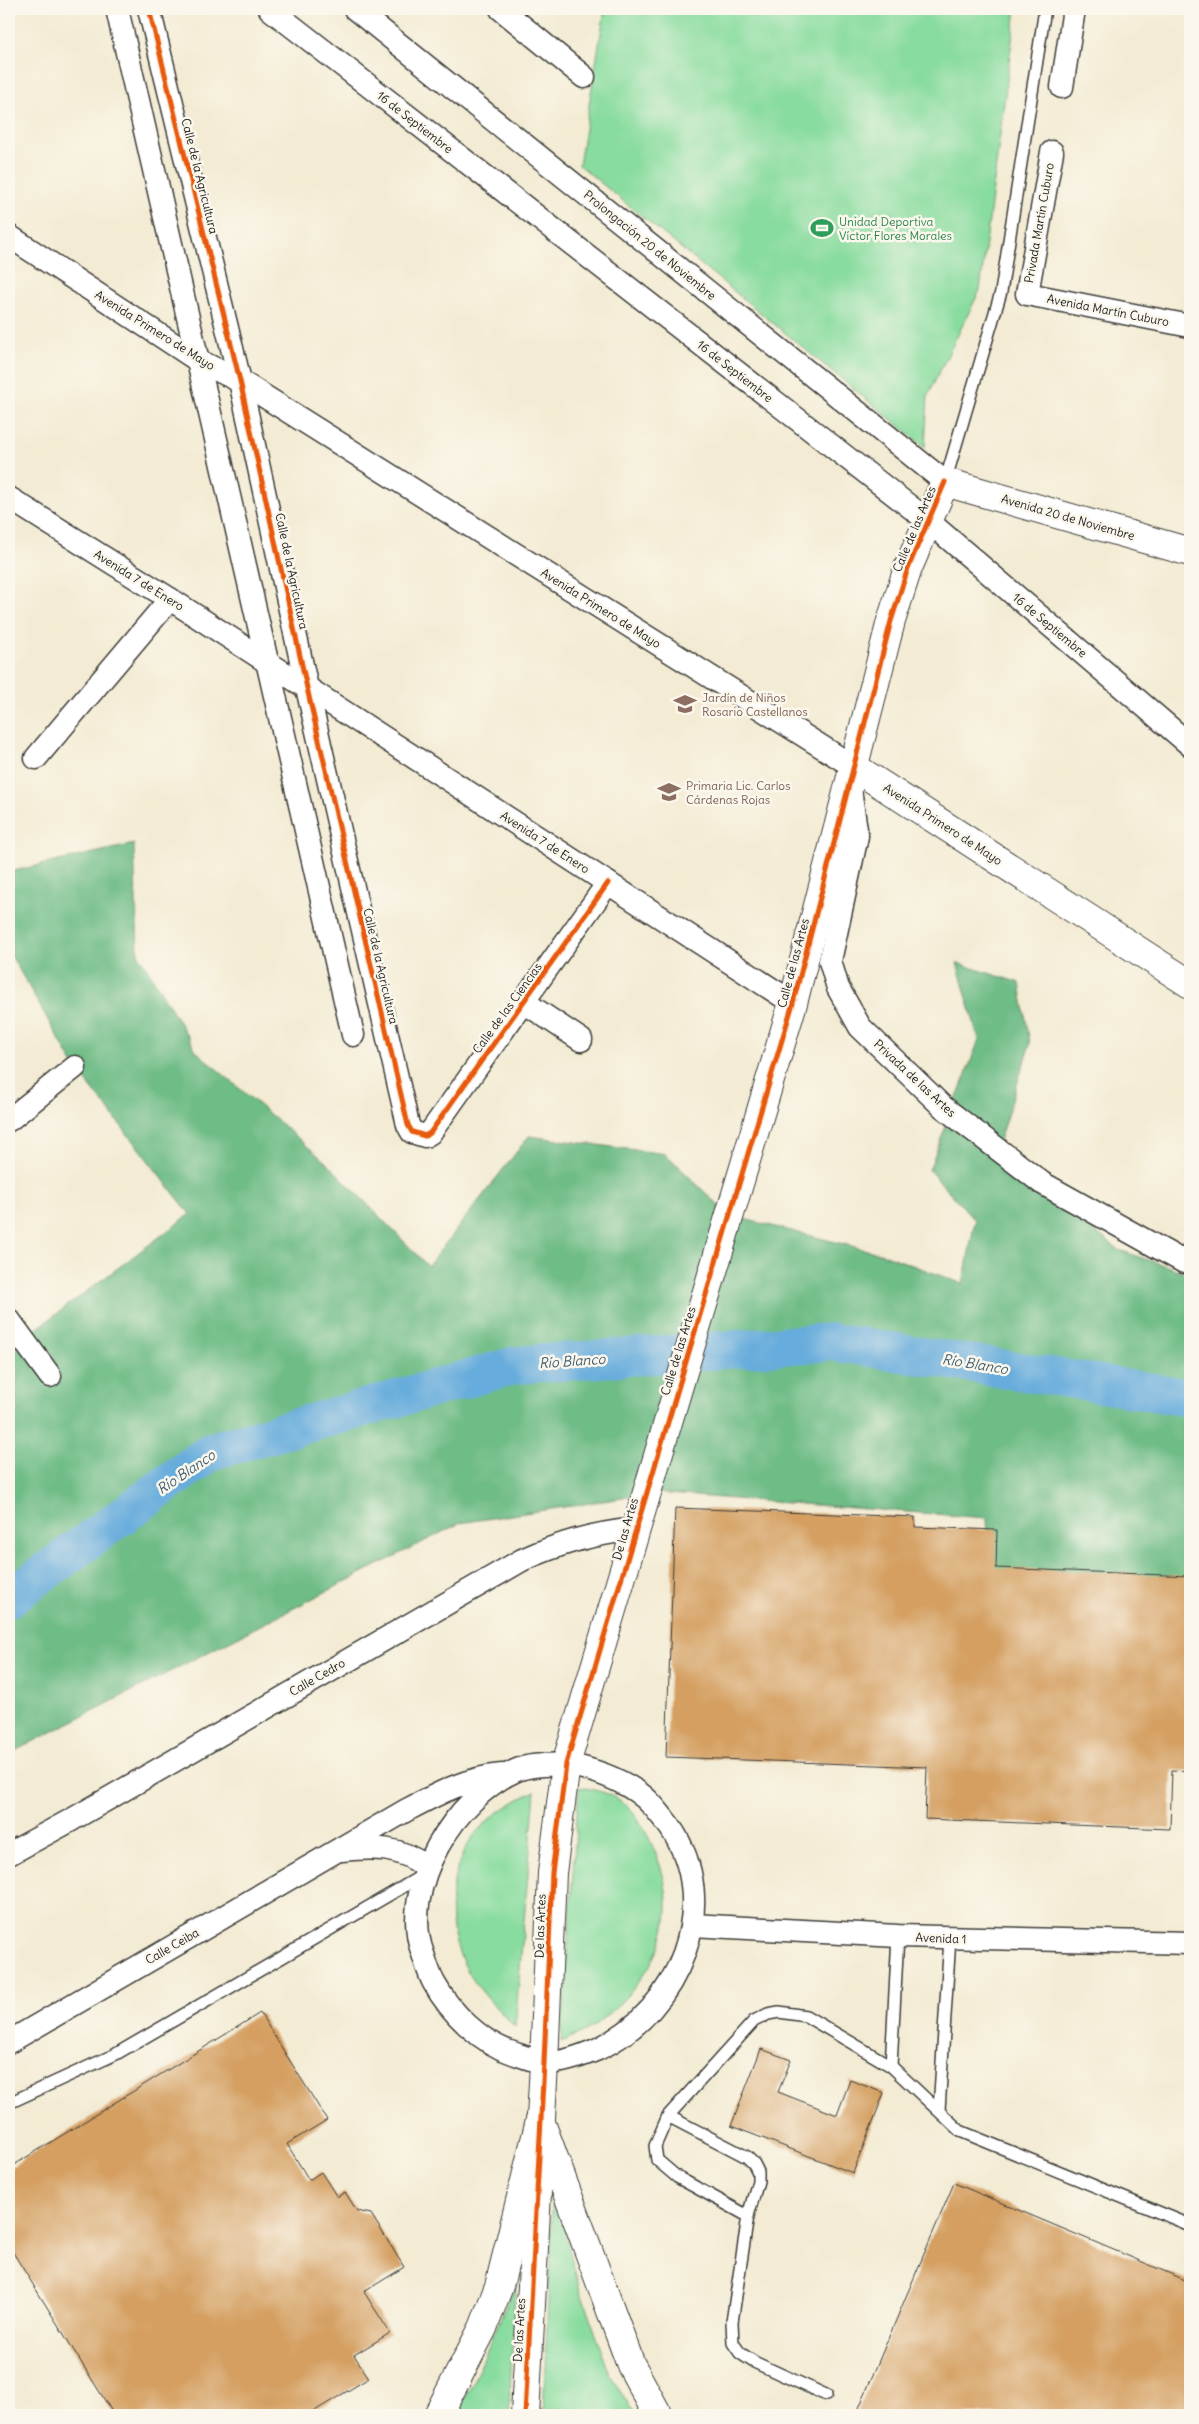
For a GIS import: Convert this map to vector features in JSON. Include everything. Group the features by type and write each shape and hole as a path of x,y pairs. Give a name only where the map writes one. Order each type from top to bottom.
{"main road":[{"name":"Calle de las Artes","path":"659,1451 728,1215 793,1003 891,621 908,568 927,520 945,482"},
{"name":"Avenida 20 de Noviembre","path":"945,482 1190,552"},
{"name":"Avenida Primero de Mayo","path":"852,776 1190,984"},
{"name":"De las Artes","path":"525,2415 552,1873 566,1764 659,1451"},
{"path":"438,2415 483,2328 499,2286 540,2120"},
{"path":"540,2120 627,2356 658,2415"}],"street":[{"name":"Calle de la Agricultura","path":"117,9 218,370 288,676 353,1035"},
{"name":"Calle de la Agricultura","path":"149,9 218,370 288,676 408,1125 412,1132 417,1135"},
{"name":"16 de Septiembre","path":"270,9 927,520 1190,745"},
{"name":"Prolongación 20 de Noviembre","path":"355,9 945,482"},
{"path":"501,9 584,77"},
{"path":"1062,86 1074,9"},
{"name":"Privada Martín Cuburo","path":"1026,294 1052,152"},
{"name":"Avenida Primero de Mayo","path":"9,236 852,776"},
{"name":"Avenida Martín Cuburo","path":"1026,294 1190,326"},
{"name":"Avenida 7 de Enero","path":"9,498 170,599 793,1003"},
{"path":"36,758 170,599"},
{"name":"Privada de las Artes","path":"852,776 857,836 830,960 838,988 860,1026 942,1107 1042,1183 1187,1258"},
{"name":"Calle de las Ciencias","path":"417,1135 425,1136 430,1133 608,884"},
{"path":"524,1002 581,1040"},
{"path":"9,1120 74,1068"},
{"path":"9,1320 16,1345 50,1376"},
{"name":"Calle Cedro","path":"9,1854 74,1819 522,1560 556,1545 586,1536 636,1529"},
{"path":"566,1764 595,1770 637,1791 659,1812 678,1839 692,1876 692,1925 685,1954 669,1986 639,2020 612,2042 582,2056 544,2063 496,2048 458,2016 433,1983 420,1946 417,1908 425,1870 450,1828 466,1807 486,1788 520,1769 566,1764"},
{"name":"Calle Ceiba","path":"9,2042 405,1811 459,1783 485,1776 509,1774"},
{"name":"Calle Ceiba","path":"336,1850 376,1847 396,1850 414,1857 425,1870"},
{"name":"Avenida 1","path":"692,1925 950,1938 1190,1943"}],"lane":[{"path":"945,482 1001,292 1045,9"},
{"path":"9,2103 116,2054 425,1870"},
{"path":"891,2066 898,1936"},
{"path":"939,2110 950,1938"},
{"path":"748,2216 678,2177 657,2160 654,2146 668,2116 754,2021 768,2014 779,2012 806,2016 891,2066 960,2131 1190,2225"},
{"path":"668,2116 738,2152 754,2164 758,2172 758,2181 748,2216 732,2322 734,2343 740,2353 754,2362 826,2395"}],"green space":[{"name":"Unidad Deportiva Víctor Flores Morales","path":"605,9 1016,9 980,290 928,395 925,447 579,165"},
{"path":"134,844 138,953 197,1052 328,1164 428,1266 529,1136 666,1154 728,1215 883,1254 963,1284 975,1220 929,1170 979,1040 957,963 1020,983 1030,1044 995,1153 1119,1250 1190,1274 1190,1578 990,1575 987,1518 655,1493 460,1523 9,1754 9,1352 23,1339 190,1214 75,1067 9,952 9,872"},
{"path":"579,1787 600,1791 612,1796 627,1806 638,1820 655,1852 662,1873 667,1911 659,1947 651,1964 640,1980 626,1997 601,2021 561,2042"},
{"path":"535,1791 515,2027 480,1989 463,1962 453,1932 452,1899 458,1867 464,1852 478,1830 501,1811"},
{"path":"553,2188 579,2287 610,2374 635,2415 543,2415"},
{"path":"515,2285 509,2415 452,2415 472,2385"}],"building":[{"path":"675,1508 915,1517 915,1527 997,1530 996,1568 1190,1576 1190,1771 1172,1770 1170,1829 925,1819 927,1767 666,1757"},
{"path":"260,2013 327,2120 287,2144 309,2180 321,2172 337,2197 345,2192 357,2211 371,2214 404,2267 364,2292 390,2333 354,2355 369,2378 308,2415 114,2415 9,2246 9,2168"},
{"path":"761,2049 791,2060 778,2092 837,2115 850,2080 884,2093 853,2173 731,2126"},
{"path":"954,2183 1190,2282 1190,2415 856,2415"}],"waterway":[{"name":"Río Blanco","path":"9,1598 212,1451 516,1365 832,1342 1190,1398"}],"cycle path":[{"path":"149,9 240,381 307,688 408,1125 412,1132 425,1136 430,1133 608,883"},
{"path":"525,2415 552,1873 566,1764 793,1003 891,621 908,568 945,482"}],"place":[{"name":"Unidad Deportiva Víctor Flores Morales","path":"822,228"},
{"name":"Jardín de Niños Rosario Castellanos","path":"685,704"},
{"name":"Primaria Lic. Carlos Cárdenas Rojas","path":"669,792"}]}
